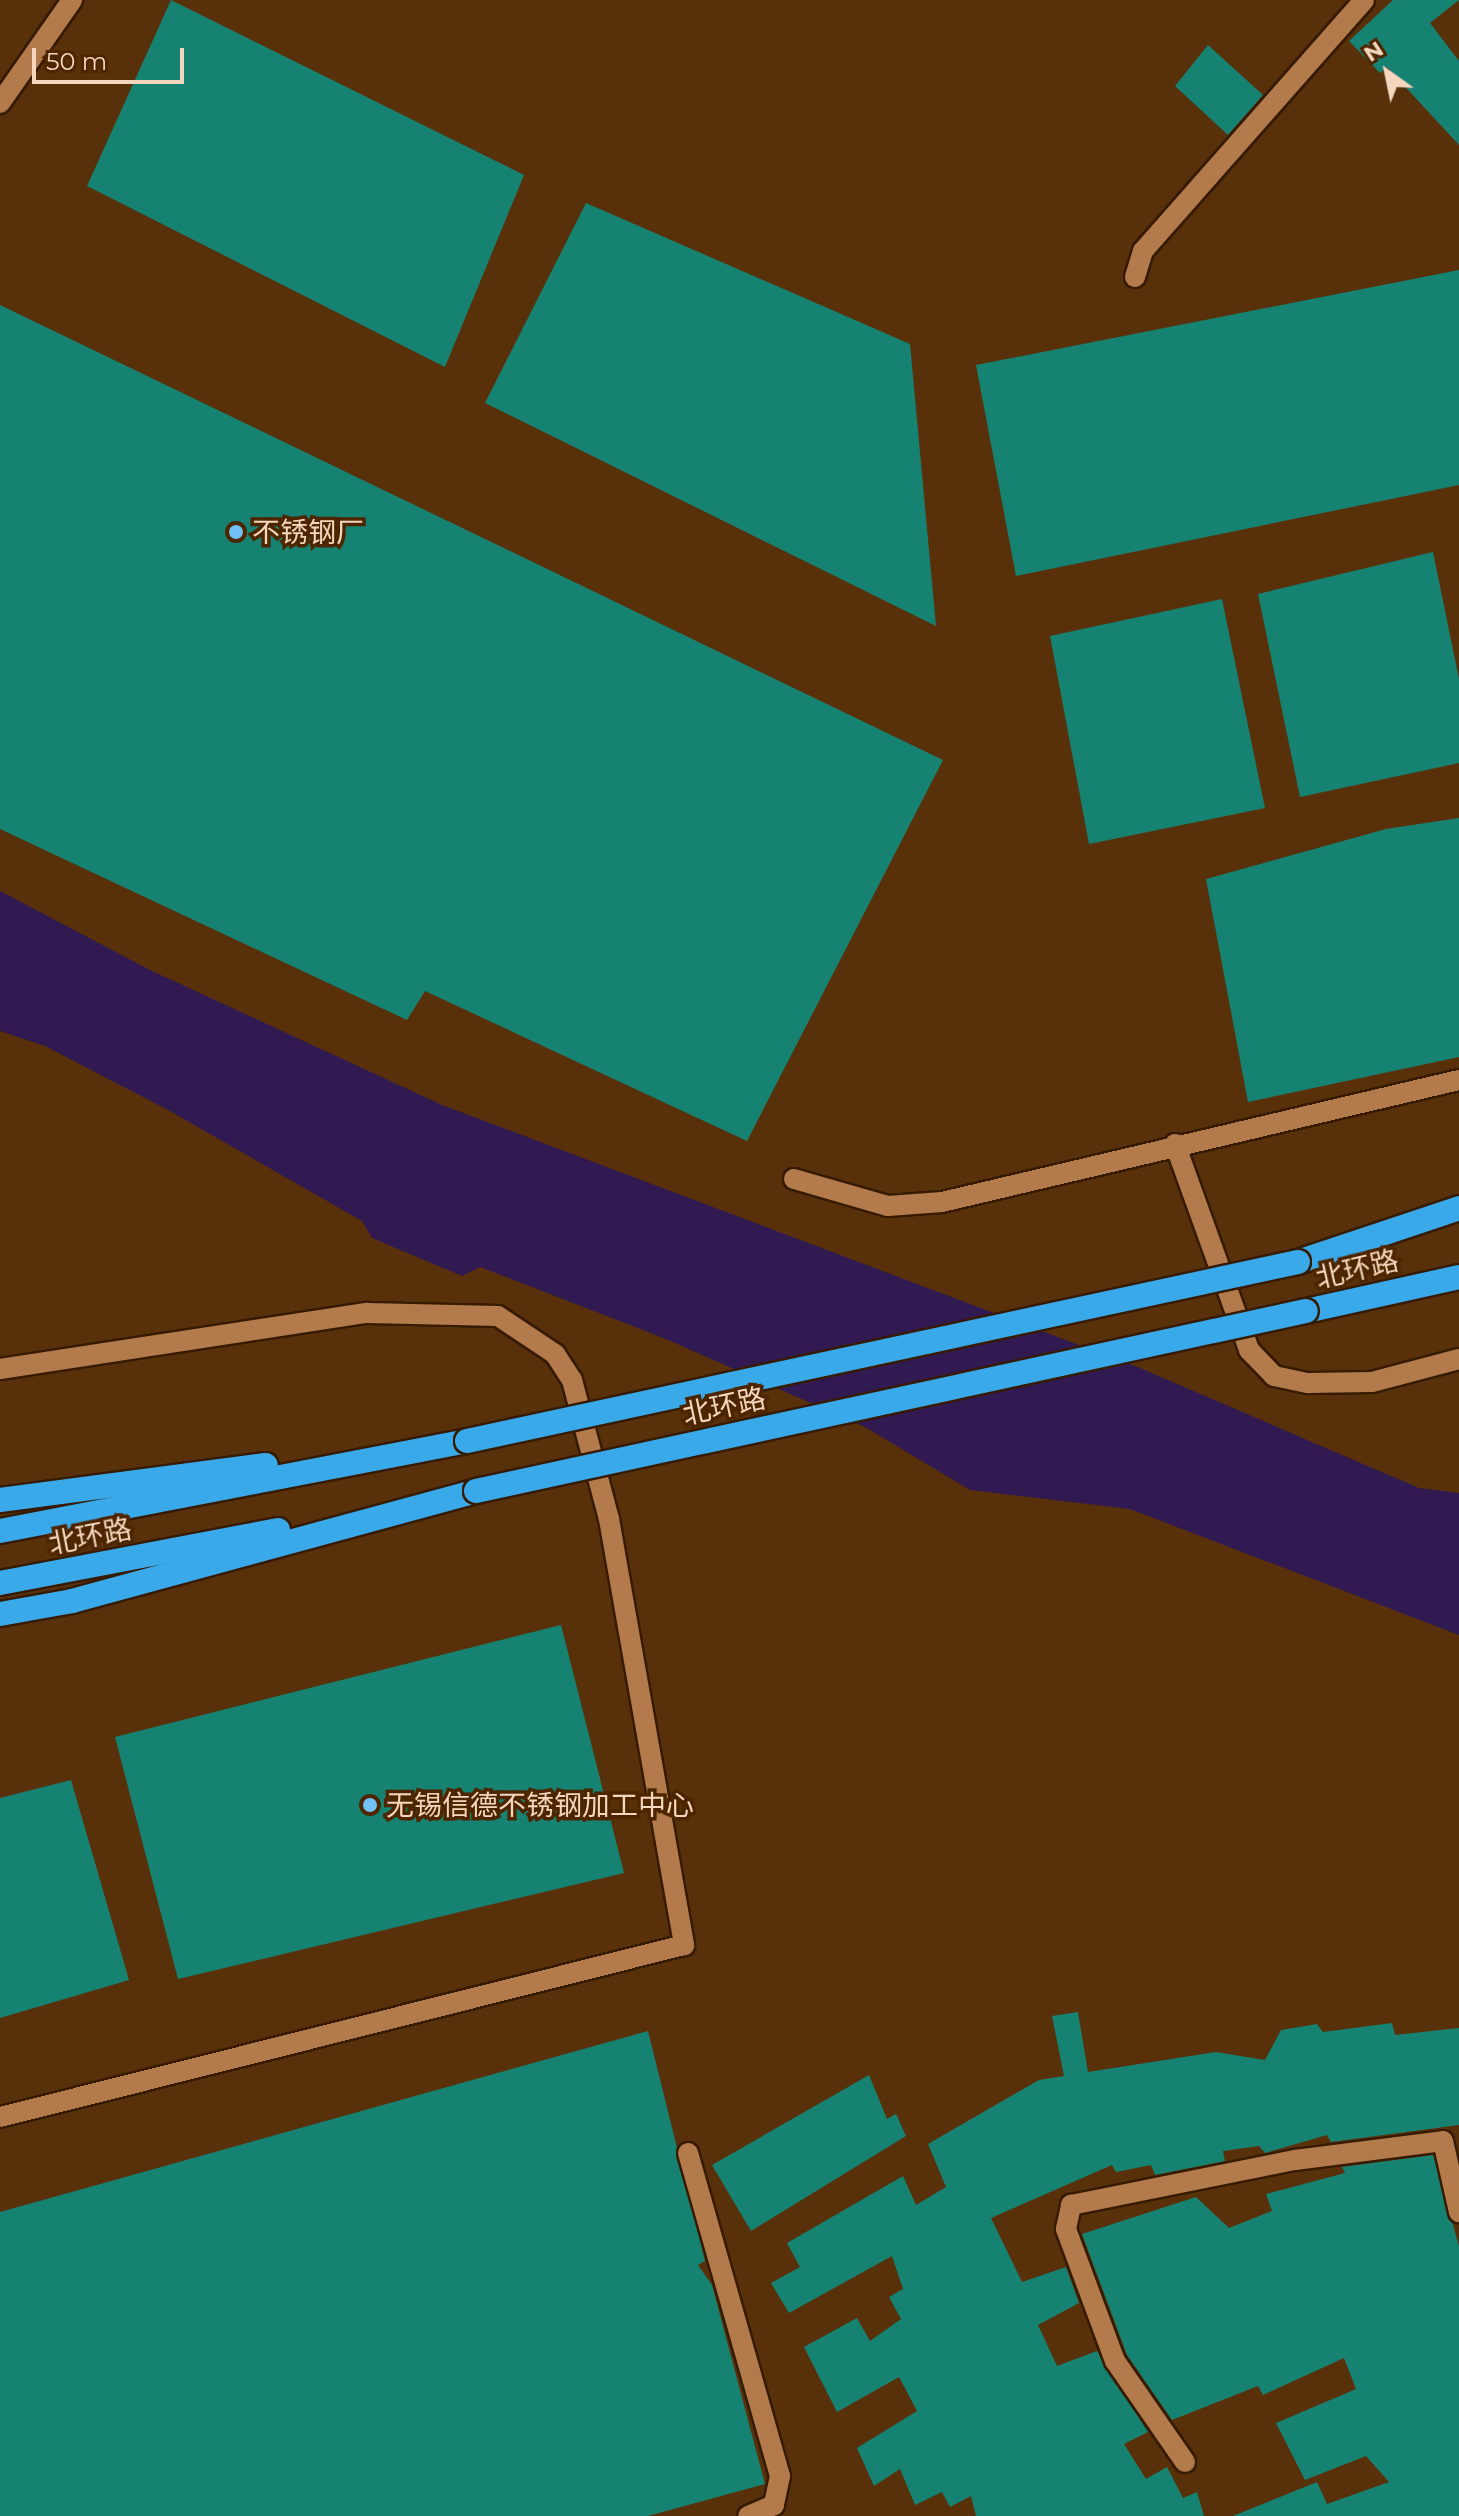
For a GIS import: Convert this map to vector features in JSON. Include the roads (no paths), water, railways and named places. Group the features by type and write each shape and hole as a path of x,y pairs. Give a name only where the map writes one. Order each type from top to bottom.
{"highway":[{"path":"1298,1262 1459,1208"},
{"name":"北环路","path":"0,1531 467,1441 1459,1226"},
{"name":"北环路","path":"0,1583 476,1491 1459,1277"},
{"path":"1306,1311 1459,1293"},
{"path":"0,1500 467,1441"},
{"path":"0,1614 72,1601 476,1491"}],"street":[{"path":"0,103 72,0"},
{"path":"1135,277 1143,251 1364,0"},
{"path":"794,1179 888,1206 942,1202 1175,1144 1459,1080"},
{"path":"1175,1144 1249,1350 1274,1376 1308,1383 1372,1382 1459,1359"},
{"path":"0,1369 368,1313 498,1316 555,1354 572,1380 609,1519 684,1945 0,2117"},
{"path":"1185,2462 1115,2361 1066,2229 1071,2205 1295,2160 1443,2141 1459,2212"},
{"path":"688,2153 780,2476 774,2505 748,2516"}],"place":[{"name":"不锈钢厂","path":"236,532"},
{"name":"无锡信德不锈钢加工中心","path":"370,1805"}]}
